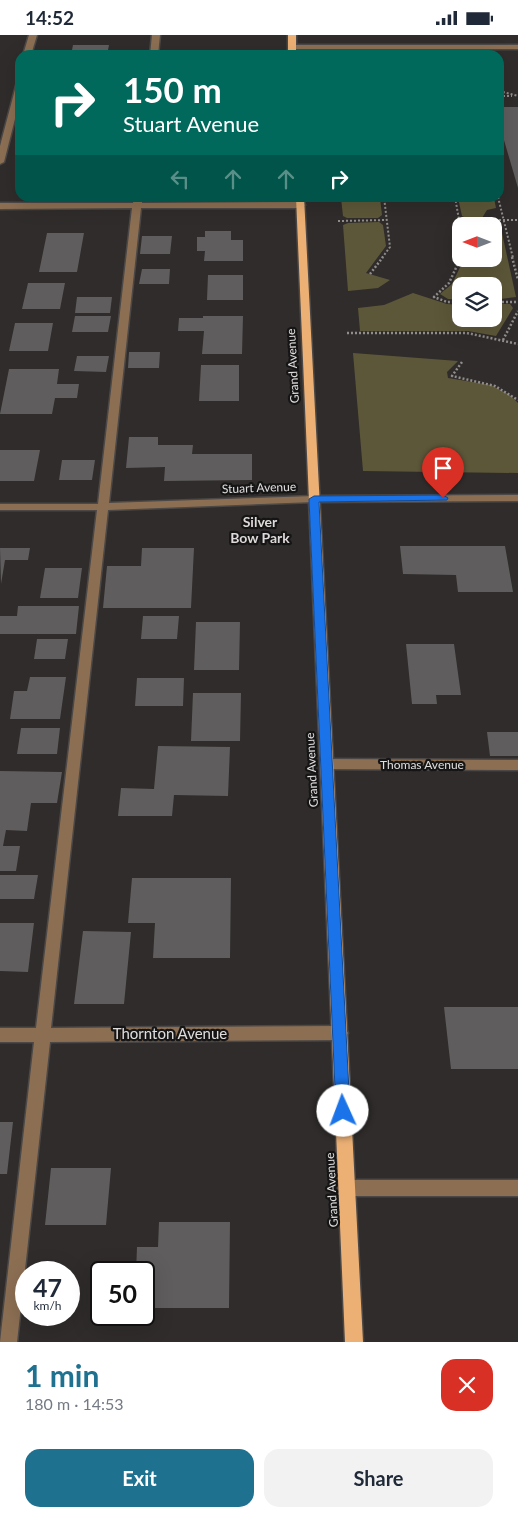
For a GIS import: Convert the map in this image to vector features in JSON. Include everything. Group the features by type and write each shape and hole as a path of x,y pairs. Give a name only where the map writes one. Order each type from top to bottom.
{"main road":[{"path":"292,35 292,50"},
{"name":"Grand Avenue","path":"301,202 354,1342"}],"street":[{"path":"29,50 33,35"},
{"path":"154,50 156,35"},
{"path":"348,50 518,47"},
{"path":"0,162 15,104"},
{"path":"0,206 110,202"},
{"path":"8,1342 137,202"},
{"name":"Stuart Avenue","path":"0,507 102,507 314,499 518,498"},
{"name":"Thomas Avenue","path":"327,765 518,765"},
{"name":"Thornton Avenue","path":"0,1035 340,1033"},
{"path":"347,1188 518,1188"}],"path":[{"path":"504,92 518,96"},
{"path":"504,96 518,96"},
{"path":"370,274 390,247 384,202"},
{"path":"456,202 458,217"},
{"path":"499,202 518,280"},
{"path":"338,221 386,220"},
{"path":"504,220 518,220"},
{"path":"452,302 434,297 449,283 456,267"},
{"path":"502,302 518,302"},
{"path":"503,339 518,311"},
{"path":"348,333 468,333 503,339 518,344"},
{"path":"462,363 452,373 452,377 489,382 512,393 518,400"}],"shaded area":[{"path":"341,202 380,202 382,215 378,218 347,218 343,216"},
{"path":"459,202 495,202 496,208 487,210 483,217 462,216"},
{"path":"379,222 383,225 386,246 366,273 390,280 378,288 348,291 343,225 348,223"},
{"path":"502,233 516,297 502,299 502,277 455,277 460,267 502,267"},
{"path":"452,284 452,299 440,294"},
{"path":"413,293 452,304 452,327 501,327 496,336 468,331 360,331 358,308 384,305"},
{"path":"502,304 510,304 513,308 502,326"},
{"path":"353,353 458,361 447,372 448,378 491,385 510,395 518,403 518,473 363,471"}],"building":[{"path":"73,45 109,45 108,50 72,50"},
{"path":"504,107 518,107 518,188 504,140"},
{"path":"205,231 231,231 231,240 243,240 243,261 204,261 205,251 197,251 197,237 205,237"},
{"path":"47,233 84,233 77,272 39,272"},
{"path":"142,236 172,236 170,254 140,254"},
{"path":"142,269 170,269 169,284 139,284"},
{"path":"208,275 243,275 243,300 207,300"},
{"path":"28,283 65,283 60,309 22,309"},
{"path":"77,297 112,297 110,313 75,313"},
{"path":"75,316 111,316 108,332 72,332"},
{"path":"203,316 243,316 242,354 202,354 204,331 178,331 179,318 203,318"},
{"path":"15,323 53,323 48,351 9,351"},
{"path":"129,352 160,352 159,368 128,368"},
{"path":"77,356 109,356 106,372 74,371"},
{"path":"201,365 239,365 239,401 199,401"},
{"path":"9,369 59,369 57,384 79,384 77,398 55,398 52,414 0,414"},
{"path":"129,437 158,437 158,445 193,445 192,454 252,454 252,480 164,481 165,467 126,468"},
{"path":"0,450 40,450 34,481 0,481"},
{"path":"62,460 95,460 92,480 59,480"},
{"path":"400,546 505,546 513,592 458,592 456,575 403,574"},
{"path":"0,548 30,548 28,560 5,560 1,584"},
{"path":"142,548 194,548 191,608 103,608 107,566 141,566"},
{"path":"45,568 82,568 78,598 40,598"},
{"path":"18,606 79,606 76,634 0,634 0,616 17,616"},
{"path":"143,616 179,616 177,639 141,639"},
{"path":"196,622 240,622 239,670 194,670"},
{"path":"37,639 68,639 65,659 34,659"},
{"path":"406,644 454,644 461,695 436,695 437,704 412,704"},
{"path":"30,677 66,677 60,719 10,719 14,691 27,691"},
{"path":"137,678 184,678 183,706 135,706"},
{"path":"193,693 241,693 240,741 191,741"},
{"path":"21,728 60,728 57,754 17,754"},
{"path":"487,732 518,732 518,756 490,756"},
{"path":"158,746 230,747 228,796 174,795 172,816 118,816 121,788 154,789"},
{"path":"0,771 62,772 57,803 31,803 27,831 6,830 3,846 20,846 16,871 0,871"},
{"path":"0,875 38,875 34,899 0,899"},
{"path":"132,878 231,878 230,958 153,958 155,923 128,923"},
{"path":"0,923 34,923 28,972 0,971"},
{"path":"83,931 131,932 124,1004 74,1004"},
{"path":"444,1007 518,1007 518,1069 451,1069"},
{"path":"0,1122 13,1122 7,1174 0,1174"},
{"path":"51,1168 111,1168 106,1225 45,1225"},
{"path":"159,1222 230,1222 229,1308 155,1308 155,1261 136,1261 137,1247 158,1247"}],"district":[{"name":"Silver Bow Park","path":"260,530"}],"route":[{"path":"343,1111 314,499 443,498"}]}
